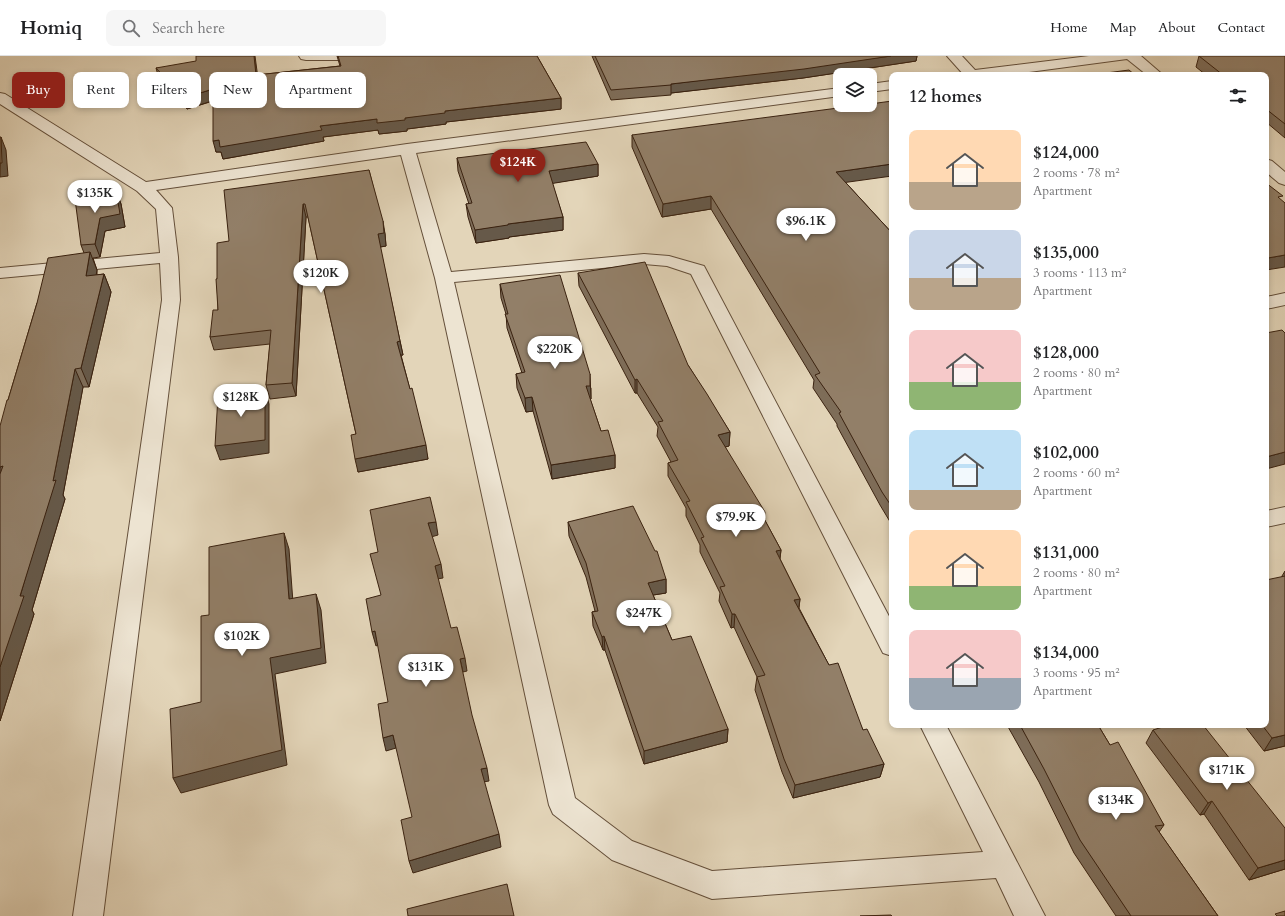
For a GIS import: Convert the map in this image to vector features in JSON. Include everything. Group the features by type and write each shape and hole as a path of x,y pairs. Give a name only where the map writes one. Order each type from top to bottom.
{"street":[{"path":"306,56 340,56"},
{"path":"954,56 969,72"},
{"path":"996,72 1123,56"},
{"path":"1132,56 1152,72"},
{"path":"877,87 889,86"},
{"path":"143,187 407,149 833,93"},
{"path":"0,97 74,146 143,187 164,208 171,300 88,916"},
{"path":"407,149 444,278 563,804 622,851 712,885 1004,864"},
{"path":"1269,167 1285,180"},
{"path":"1,277 169,258"},
{"path":"444,278 644,259 669,261 698,270 889,640"},
{"path":"1269,302 1285,299"},
{"path":"1269,518 1285,515"},
{"path":"935,728 1030,916"}],"building":[{"path":"196,56 254,56 256,72 209,72 209,90 201,93 201,72 160,72 156,68 196,61"},
{"path":"338,56 537,56 561,98 445,111 445,113 405,118 405,120 377,123 377,119 320,126 322,130 220,147 219,140 213,141 213,108 267,108 267,74 275,73 275,108 366,108 366,72 284,72 341,66"},
{"path":"595,56 891,56 804,69 671,85 611,90"},
{"path":"1199,56 1285,56 1285,124 1269,111 1269,72 1219,72"},
{"path":"1129,70 1131,72 1114,72"},
{"path":"889,101 889,164 836,172 889,230 889,502 839,413 841,412 815,375 820,373 711,196 663,204 632,135 833,109 833,112 877,112 877,103"},
{"path":"1,137 2,163 0,163"},
{"path":"586,142 598,164 549,171 563,217 475,230 466,204 472,203 457,158"},
{"path":"369,170 383,221 384,233 378,234 400,341 397,342 410,389 412,388 426,445 355,459 351,435 356,434 305,204 303,204 292,383 266,385 271,330 210,337 213,310 218,310 216,279 217,243 229,241 224,190"},
{"path":"1269,185 1283,196 1278,197 1285,203 1285,255 1269,258"},
{"path":"116,191 120,214 100,218 95,244 81,245 75,199"},
{"path":"90,252 86,276 104,274 81,368 75,369 53,481 56,480 20,596 24,596 0,667 0,474 3,466 0,467 0,426 37,303 48,258"},
{"path":"645,262 688,365 730,432 718,435 765,512 761,513 781,550 776,551 800,599 794,600 829,665 838,663 863,730 867,729 884,764 795,785 784,759 757,677 765,675 735,614 732,614 720,587 725,586 701,538 704,537 686,502 690,501 668,463 678,460 658,422 663,421 637,379 635,380 578,273"},
{"path":"560,275 590,374 590,386 586,386 601,431 608,430 615,455 551,465 532,397 525,398 516,374 525,372 505,314 508,314 500,284"},
{"path":"1282,330 1285,333 1285,452 1269,456 1269,332"},
{"path":"265,390 265,440 215,446 218,396"},
{"path":"430,497 436,522 428,523 441,564 435,566 451,628 457,627 465,658 460,659 472,715 487,768 481,769 499,834 409,861 401,820 412,817 393,735 383,738 378,704 388,702 375,631 372,632 366,599 381,595 370,554 378,552 370,510"},
{"path":"633,506 655,551 657,551 666,579 648,583 672,640 691,636 728,729 644,751 604,636 602,637 592,612 598,611 586,563 568,522"},
{"path":"284,533 289,599 316,594 321,648 270,658 282,750 173,778 170,709 201,702 201,616 209,615 209,547"},
{"path":"1285,576 1285,735 1272,738 1264,728 1269,728 1269,579"},
{"path":"1022,728 1100,728 1110,745 1118,742 1164,825 1155,826 1218,916 1131,916 1080,840"},
{"path":"1159,728 1205,728 1285,828 1285,860 1258,868 1212,801 1208,803 1153,730"},
{"path":"507,884 514,916 408,916 407,909"},
{"path":"1285,911 1285,916 1277,916 1275,914"},
{"path":"891,915 892,916 860,916"}]}
